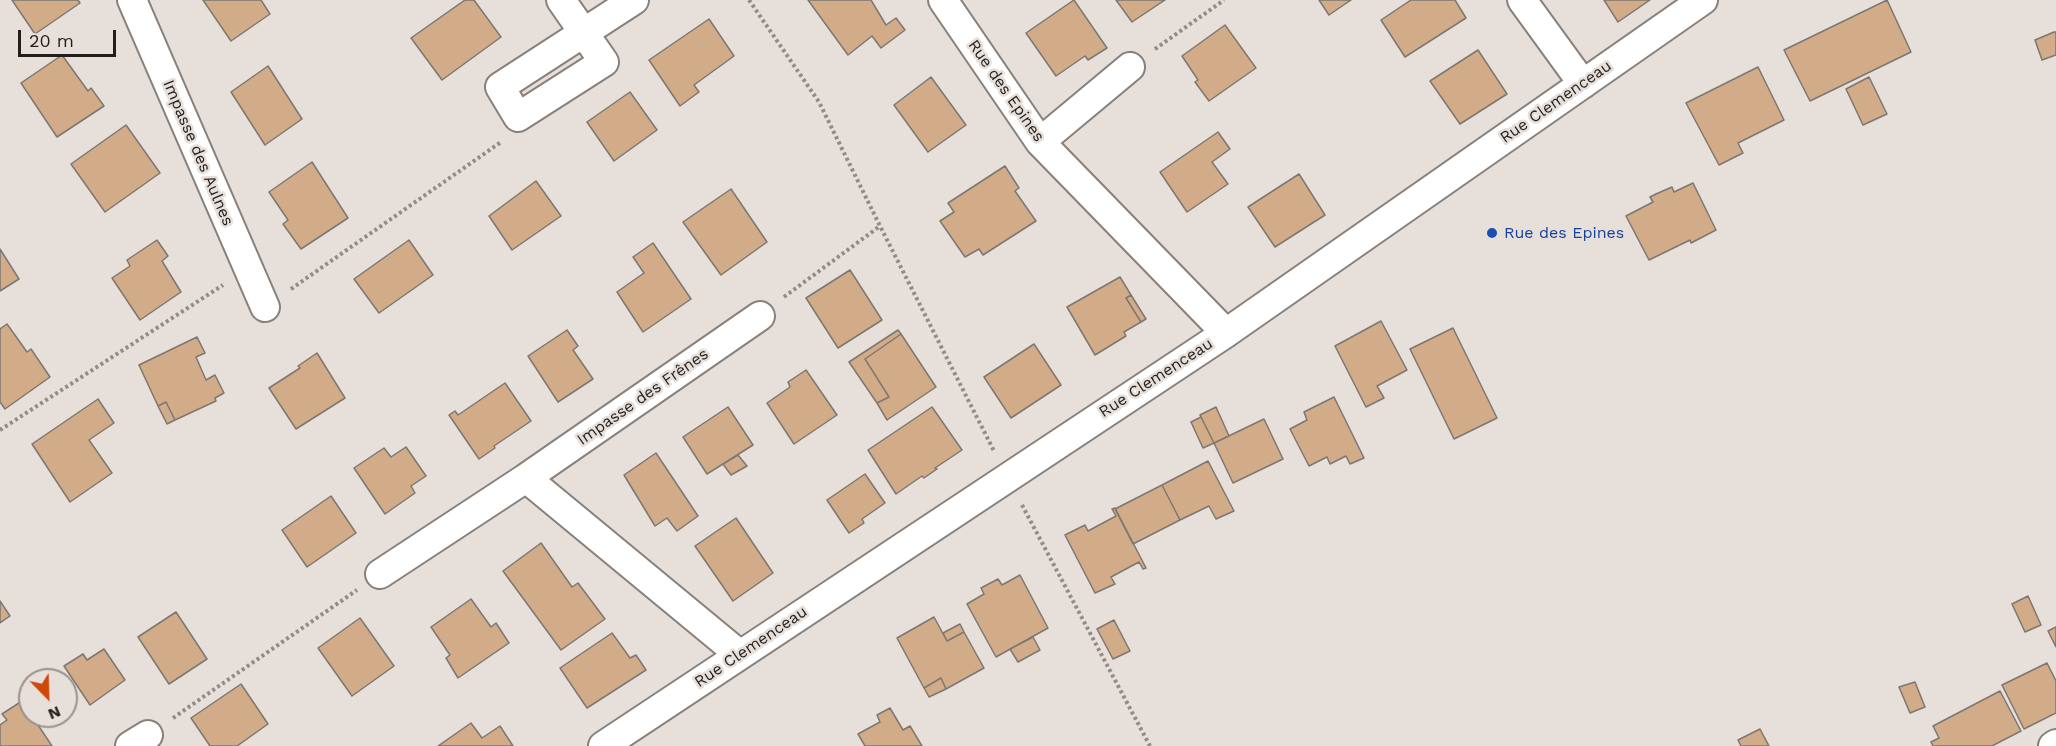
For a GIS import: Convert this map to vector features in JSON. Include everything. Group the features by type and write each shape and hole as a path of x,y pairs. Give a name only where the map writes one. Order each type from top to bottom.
{"street":[{"name":"Impasse des Aulnes","path":"132,0 265,307"},
{"path":"561,0 583,32"},
{"path":"519,117 500,87 634,0"},
{"name":"Rue des Epines","path":"943,0 1040,142 1226,333"},
{"path":"1522,0 1583,84"},
{"name":"Rue Clemenceau","path":"603,746 1226,333 1703,0"},
{"path":"1040,142 1130,67"},
{"name":"Impasse des Frênes","path":"380,574 526,478 760,316"},
{"path":"526,478 739,654"}],"path":[{"path":"749,0 819,102 1007,477 1150,746"},
{"path":"1130,67 1224,0"},
{"path":"265,307 499,145 519,117"},
{"path":"760,316 880,226"},
{"path":"0,430 248,268"},
{"path":"139,741 380,574"}],"building":[{"path":"12,0 78,0 80,3 35,34"},
{"path":"203,0 261,0 270,14 231,41"},
{"path":"465,0 474,0 501,37 442,80 411,38"},
{"path":"808,0 871,0 886,25 896,18 905,30 881,48 872,36 848,55"},
{"path":"1074,0 1107,48 1088,60 1085,56 1056,76 1026,33"},
{"path":"1116,0 1165,0 1132,22"},
{"path":"1319,0 1351,0 1329,15"},
{"path":"1411,0 1455,0 1466,18 1405,57 1381,20"},
{"path":"1604,0 1650,0 1618,22"},
{"path":"1887,0 1911,52 1810,101 1784,50"},
{"path":"709,19 734,56 694,85 699,92 680,106 649,60"},
{"path":"1225,25 1256,68 1209,101 1195,82 1198,80 1182,56"},
{"path":"2056,32 2056,55 2042,60 2035,40"},
{"path":"1478,50 1507,94 1460,124 1430,81"},
{"path":"62,55 88,91 91,88 104,106 57,137 21,83"},
{"path":"268,66 302,119 265,145 231,92"},
{"path":"1758,67 1784,120 1738,143 1743,153 1719,165 1686,103"},
{"path":"931,77 966,125 928,152 894,105"},
{"path":"1869,77 1887,114 1863,125 1846,89"},
{"path":"630,92 657,130 614,161 587,122"},
{"path":"126,125 160,173 105,212 71,164"},
{"path":"1218,132 1230,149 1212,162 1228,184 1187,212 1160,172"},
{"path":"312,162 348,218 301,249 283,224 288,220 269,192"},
{"path":"1005,166 1019,188 1015,191 1036,221 983,255 979,249 965,257 940,221 954,212 948,203"},
{"path":"1299,174 1325,215 1275,247 1248,207"},
{"path":"536,181 561,216 512,250 489,216"},
{"path":"1693,183 1716,230 1649,260 1626,216 1653,202 1650,197 1656,194 1672,187 1674,192"},
{"path":"731,189 767,242 721,275 683,222"},
{"path":"157,240 168,256 162,261 181,292 140,320 112,278 130,266 127,260"},
{"path":"409,240 433,275 379,313 354,279"},
{"path":"653,243 691,299 643,332 617,292 644,273 633,257"},
{"path":"0,249 19,279 0,291"},
{"path":"850,270 882,320 838,348 806,298"},
{"path":"1120,277 1131,295 1126,298 1141,322 1124,332 1126,336 1095,355 1067,307"},
{"path":"1131,295 1146,319 1141,322 1126,298"},
{"path":"1381,321 1407,370 1377,386 1384,398 1366,407 1335,346"},
{"path":"7,324 27,352 31,349 50,377 5,409 0,402 0,329"},
{"path":"1453,328 1497,418 1454,439 1410,349"},
{"path":"567,330 578,346 573,350 593,379 558,402 528,356"},
{"path":"898,330 901,334 865,359 889,397 877,403 849,362"},
{"path":"901,334 936,387 887,420 877,403 889,397 865,359"},
{"path":"197,337 205,353 196,357 206,380 215,375 224,393 215,398 216,401 175,420 166,402 158,406 139,365"},
{"path":"1034,344 1061,385 1011,418 984,377"},
{"path":"317,353 345,398 296,429 269,388 300,368 298,366"},
{"path":"806,370 837,415 794,444 767,403 790,387 788,382"},
{"path":"505,383 531,421 479,459 449,415 455,411 458,415"},
{"path":"1334,397 1364,458 1350,464 1346,456 1330,464 1327,457 1309,466 1290,429 1307,420 1304,412"},
{"path":"98,399 114,423 89,440 112,473 70,502 32,444"},
{"path":"166,402 175,420 167,424 158,406"},
{"path":"728,407 753,445 707,474 683,437"},
{"path":"932,407 962,450 924,478 922,476 896,494 868,450"},
{"path":"1216,407 1229,436 1214,443 1200,415"},
{"path":"1201,417 1214,443 1203,448 1191,422"},
{"path":"1264,419 1283,459 1233,483 1214,443"},
{"path":"406,447 426,476 411,486 415,493 385,514 354,468 384,448 391,457"},
{"path":"656,453 698,516 677,531 667,518 655,526 624,475"},
{"path":"738,455 747,466 731,475 723,464"},
{"path":"1208,461 1234,511 1216,519 1209,506 1180,520 1162,485"},
{"path":"865,474 885,503 862,519 864,523 849,533 827,500"},
{"path":"1162,485 1180,520 1133,544 1115,509"},
{"path":"331,496 356,533 307,567 282,530"},
{"path":"1115,508 1146,568 1143,569 1139,562 1111,577 1115,584 1095,593 1065,535 1085,525 1088,531 1116,516 1112,509"},
{"path":"736,518 773,573 733,601 695,546"},
{"path":"541,543 572,587 578,583 605,619 561,650 503,571"},
{"path":"1020,575 1048,628 996,657 967,604 984,594 981,588 998,579 1002,585"},
{"path":"2028,596 2041,625 2025,632 2012,604"},
{"path":"471,599 491,627 496,623 509,643 458,678 446,658 450,655 431,627"},
{"path":"0,601 10,616 0,623"},
{"path":"176,612 207,659 169,684 138,637"},
{"path":"934,617 947,641 964,632 984,668 946,689 941,678 924,688 897,638"},
{"path":"360,618 394,666 352,696 318,648"},
{"path":"1114,620 1130,651 1113,659 1097,629"},
{"path":"960,624 964,632 947,641 943,633"},
{"path":"2056,627 2056,647 2048,631"},
{"path":"612,633 630,658 636,655 646,670 587,708 560,668"},
{"path":"1033,637 1040,650 1018,662 1010,649"},
{"path":"104,649 125,680 90,705 78,687 78,668 64,666 83,654 87,660"},
{"path":"2047,663 2056,681 2056,713 2024,729 2002,685"},
{"path":"941,678 946,689 929,697 924,688"},
{"path":"1915,682 1925,707 1910,713 1899,687"},
{"path":"241,684 268,724 237,746 210,746 191,718"},
{"path":"2000,691 2021,731 1992,746 1933,746 1931,742 1939,738 1933,726"},
{"path":"18,704 18,728 40,728 52,746 0,746 0,725 7,720 2,714"},
{"path":"890,708 903,730 910,726 922,746 865,746 858,734 880,722 877,715"},
{"path":"471,723 482,738 500,726 513,746 438,746"},
{"path":"1760,729 1769,746 1741,746 1738,740"}],"place":[{"name":"Rue des Epines","path":"1492,233"}]}
